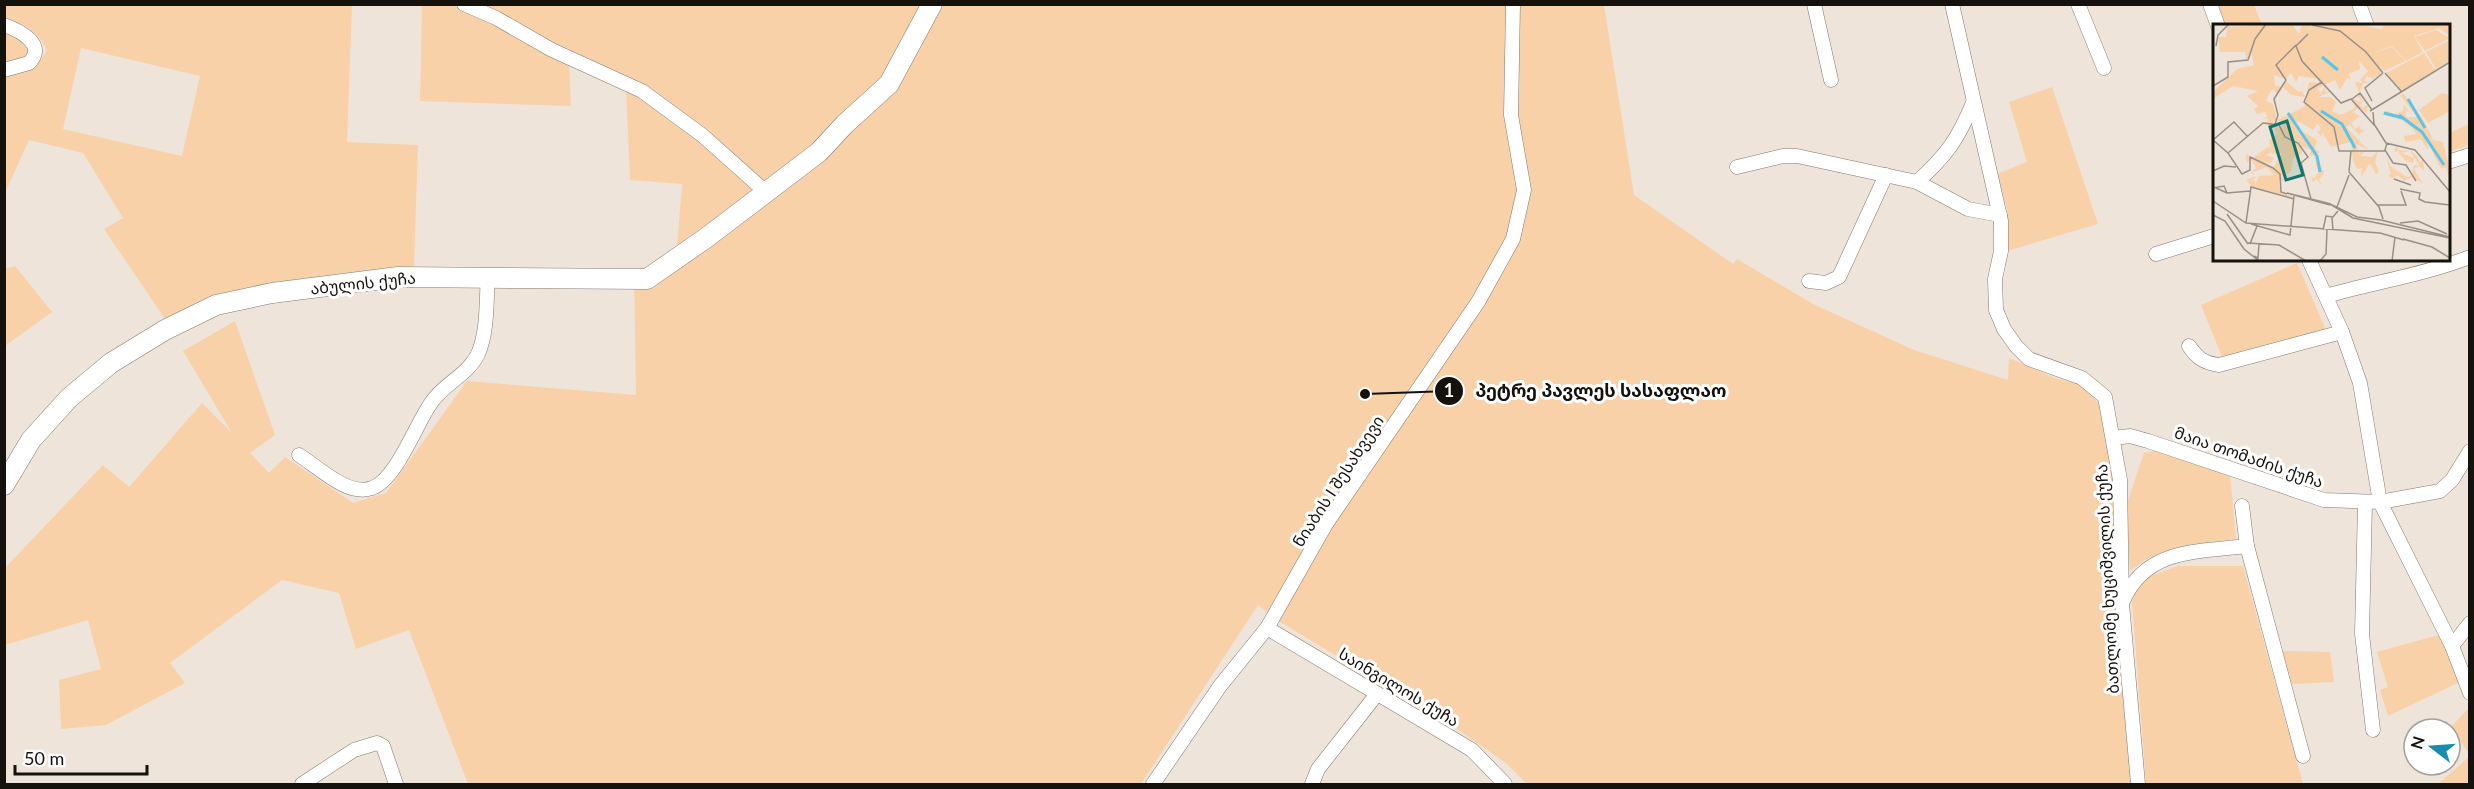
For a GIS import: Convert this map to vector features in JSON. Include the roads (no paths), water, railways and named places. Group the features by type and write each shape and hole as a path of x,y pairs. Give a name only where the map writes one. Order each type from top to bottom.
{"street":[{"path":"464,4 496,18 552,50 642,91 702,135 768,192"},
{"name":"აბულის ქუჩა","path":"4,485 31,440 69,398 111,363 165,330 216,305 272,293 398,277 647,279 768,192 819,152 844,124 890,84 932,4"},
{"name":"ნიაბის I შესახვევი","path":"1153,784 1220,686 1267,628 1326,524 1478,302 1513,239 1524,190 1511,114 1513,4"},
{"path":"1814,4 1830,80"},
{"name":"ბათლომე ხუციშვილის ქუჩა","path":"1953,4 1973,103 2000,215 2001,250 1995,279 1996,310 2004,329 2029,359 2082,378 2105,397 2120,480 2122,604 2138,784"},
{"path":"2078,4 2104,68"},
{"path":"2210,4 2217,24"},
{"path":"2359,4 2366,24"},
{"path":"4,25 30,39 35,45 36,52 29,63 4,70"},
{"path":"1917,182 1944,158 1962,129 1973,103"},
{"path":"2450,161 2469,155"},
{"path":"1737,167 1783,156 1797,156 1917,182 1968,209 2000,215"},
{"path":"1809,281 1826,284 1839,277 1886,175"},
{"path":"2156,254 2213,236"},
{"path":"2326,296 2377,281 2440,268 2469,257"},
{"path":"2309,261 2342,332 2360,383 2380,502 2452,646 2469,693"},
{"path":"299,455 348,487 372,488 388,476 431,402 443,387 471,366 484,333 488,277"},
{"path":"2189,346 2196,356 2208,363 2219,365 2342,332"},
{"name":"მაია თომაძის ქუჩა","path":"2113,438 2130,436 2148,441 2324,500 2365,503 2440,491 2452,480 2469,451"},
{"path":"2365,503 2362,634 2373,730"},
{"path":"2242,506 2247,546 2303,756"},
{"path":"2122,604 2128,588 2142,571 2161,560 2187,553 2247,546"},
{"path":"2452,646 2469,622"},
{"name":"საინგილოს ქუჩა","path":"1267,628 1472,750 1505,784"},
{"path":"1312,784 1318,769 1377,694"},
{"path":"302,784 354,750 377,743 383,746 396,784"}],"place":[{"name":"პეტრე პავლეს სასაფლაო","path":"1365,394"}]}
